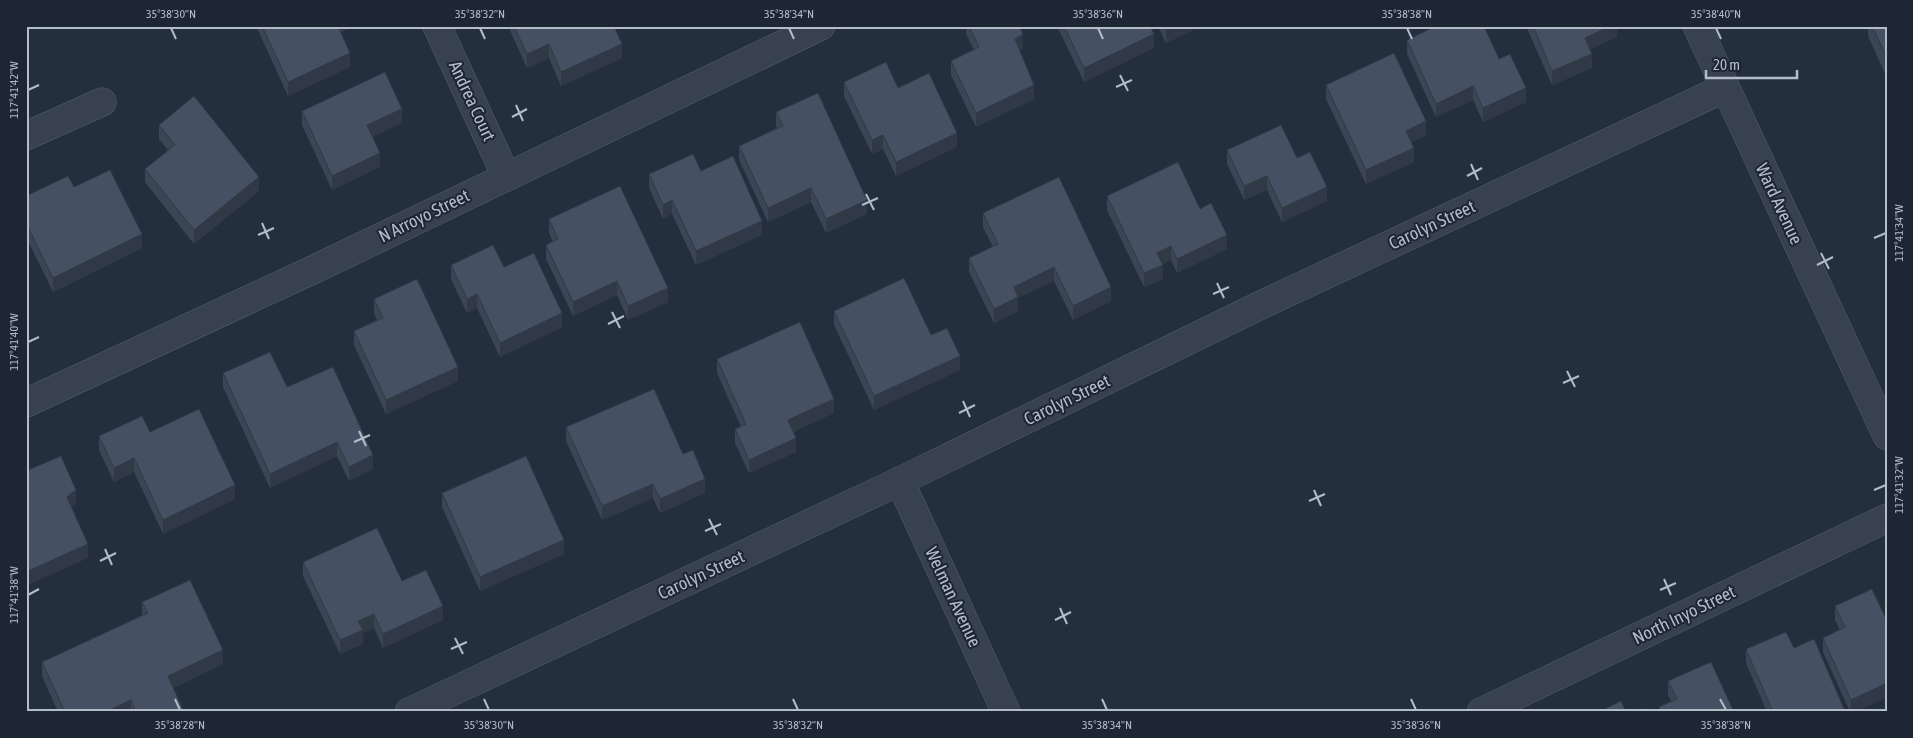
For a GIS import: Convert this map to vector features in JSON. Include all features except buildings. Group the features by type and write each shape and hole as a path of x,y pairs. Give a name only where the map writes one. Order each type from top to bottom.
{"street":[{"name":"Andrea Court","path":"437,26 506,176"},
{"name":"N Arroyo Street","path":"26,403 312,270 821,26"},
{"name":"Ward Avenue","path":"1697,26 1887,436"},
{"name":"Carolyn Street","path":"408,712 900,481 1263,304 1725,88"},
{"path":"26,136 102,102"},
{"name":"Welman Avenue","path":"900,481 1006,712"},
{"name":"North Inyo Street","path":"1481,712 1887,518"}]}
